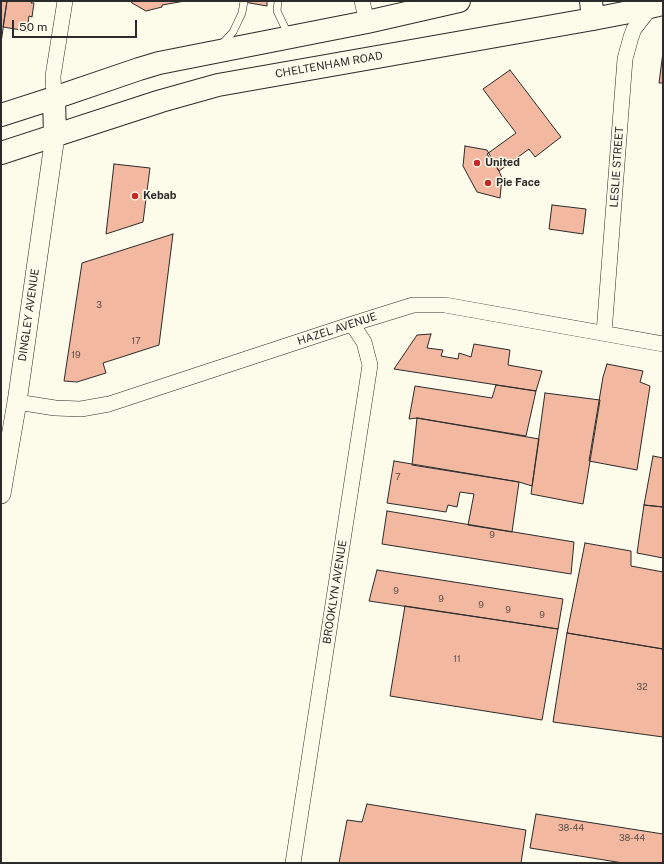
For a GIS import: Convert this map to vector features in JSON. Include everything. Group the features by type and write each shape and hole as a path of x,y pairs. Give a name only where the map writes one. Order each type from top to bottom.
{"main road":[{"path":"1,115 146,67 166,62 367,22 459,1"},
{"name":"CHELTENHAM ROAD","path":"1,154 161,101 218,85 594,7 657,6"},
{"path":"54,98 55,136"}],"street":[{"path":"54,98 52,76 65,1"},
{"path":"362,1 367,22"},
{"name":"LESLIE STREET","path":"604,333 625,59 634,29 657,6"},
{"name":"DINGLEY AVENUE","path":"1,494 5,442 17,402 55,136"},
{"name":"HAZEL AVENUE","path":"17,402 55,408 81,409 109,404 413,305 445,305 663,344"},
{"name":"BROOKLYN AVENUE","path":"293,863 370,365 364,342 352,324"}],"lane":[{"path":"214,52 233,32 242,13 244,1"},
{"path":"278,1 276,11 290,37"}],"building":[{"path":"1,1 7,1 1,43"},
{"path":"7,1 32,1 31,3 34,3 32,17 29,16 27,31 3,27"},
{"path":"131,1 185,1 162,5 162,7 146,11"},
{"path":"238,1 267,1 267,6"},
{"path":"663,52 663,83 659,83"},
{"path":"510,70 561,137 535,157 529,149 499,171 487,154 516,133 483,89"},
{"path":"465,146 487,150 502,178 500,198 477,192 463,166"},
{"path":"114,164 150,168 143,222 106,234"},
{"path":"552,205 586,209 583,234 549,229"},
{"path":"173,234 159,345 103,363 106,373 77,382 64,381 82,263"},
{"path":"431,334 427,348 443,350 441,356 458,359 459,353 471,357 474,344 510,350 508,365 542,371 536,391 394,369 417,335"},
{"path":"607,364 643,371 640,382 650,386 637,470 589,461 603,377"},
{"path":"496,385 536,391 526,436 417,418 409,419 415,386 492,398"},
{"path":"545,393 600,400 583,504 531,494"},
{"path":"417,418 539,439 532,486 519,482 412,465"},
{"path":"653,456 663,458 663,507 644,505"},
{"path":"394,461 519,482 512,532 468,525 474,494 460,492 457,507 448,505 446,512 387,503"},
{"path":"644,505 663,507 663,558 637,553"},
{"path":"387,511 574,542 571,574 382,544"},
{"path":"585,543 631,551 631,566 663,572 663,649 567,633"},
{"path":"377,570 563,599 558,629 369,601"},
{"path":"405,606 558,629 542,720 390,696"},
{"path":"567,633 663,649 663,737 553,722"},
{"path":"367,804 526,830 521,863 339,863 347,820 362,822"},
{"path":"536,814 663,834 663,863 623,863 530,848"}],"place":[{"name":"United","path":"477,163"},
{"name":"Pie Face","path":"488,183"},
{"name":"Kebab","path":"135,196"}]}
